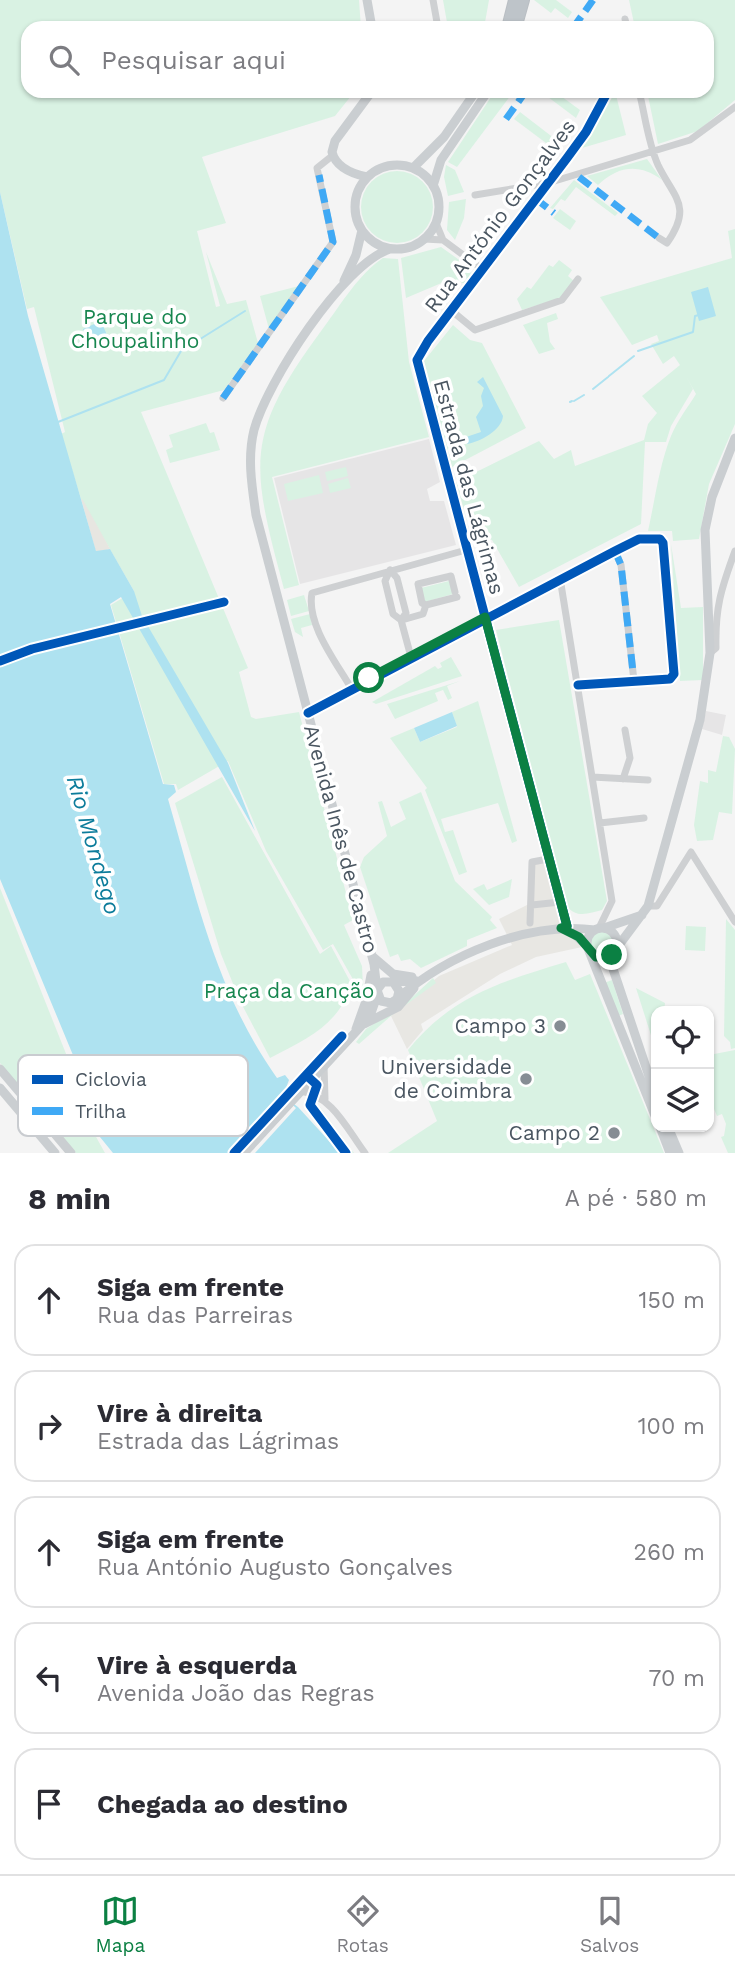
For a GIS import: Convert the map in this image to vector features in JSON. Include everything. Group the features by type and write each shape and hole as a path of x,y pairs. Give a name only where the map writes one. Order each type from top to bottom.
{"highway":[{"path":"507,0 510,21"},
{"path":"512,21 514,0"},
{"path":"514,21 524,0"}],"main road":[{"path":"367,0 371,21"},
{"path":"358,190 351,174 332,156 335,141 367,98"},
{"path":"412,169 444,137 471,98"},
{"path":"433,186 412,169 392,166 367,177 358,190 355,215 362,230 374,243 390,249 402,249 424,239 436,223 439,208 433,186 441,160 483,98"},
{"path":"351,174 367,177"},
{"name":"Avenida Inês de Castro","path":"362,230 356,255 342,285 268,393 254,432 250,472 256,515 373,960 377,993"},
{"name":"Avenida Inês de Castro","path":"342,285 371,258 390,249"},
{"path":"564,927 600,959 609,957 648,906 700,720 710,653 705,530 712,498 735,438"},
{"path":"642,915 599,929 589,937 588,948 651,1106"},
{"path":"371,1013 429,973 489,947 564,927 599,929 615,935 616,949"},
{"path":"609,957 651,1082"},
{"path":"354,1033 366,1001 373,960 393,974 403,977 429,973"},
{"name":"Avenida Inês de Castro","path":"373,960 391,982"},
{"path":"244,1153 363,1024 371,1013 377,993 391,982 417,981"},
{"path":"363,1024 398,1007 409,997 417,981"},
{"path":"391,982 399,991 392,1001"},
{"path":"377,993 392,1001"},
{"path":"0,1069 18,1090"},
{"path":"0,1088 18,1109"},
{"path":"662,1132 670,1153"},
{"path":"670,1132 679,1153"},
{"path":"41,1136 55,1153"},
{"path":"57,1136 71,1153"}],"street":[{"path":"433,0 437,21"},
{"name":"Rua António Gonçalves","path":"417,360 586,132 604,98"},
{"path":"641,98 653,150 680,206 676,230 667,243 659,238"},
{"path":"475,195 548,183 700,135 735,107"},
{"path":"223,398 333,242 317,168 332,156"},
{"path":"436,223 443,240 482,269"},
{"path":"424,239 443,240"},
{"path":"452,311 475,330 562,300 578,279"},
{"name":"Estrada das Lágrimas","path":"417,360 509,704 560,902 564,927"},
{"path":"308,713 560,578 639,539 654,537 663,543 674,674 670,679 578,685"},
{"path":"351,688 320,635 310,600 315,589 466,551"},
{"path":"615,551 620,559 634,681"},
{"path":"710,653 716,648 714,617 721,587 735,551"},
{"path":"390,570 385,581 393,614 401,620 411,657"},
{"path":"390,570 397,578 406,613 401,620"},
{"path":"451,576 456,595 426,605 422,603 418,584 451,576"},
{"path":"560,578 612,901 599,929"},
{"path":"401,620 423,614 426,605"},
{"path":"623,779 630,758 625,730"},
{"path":"592,777 648,780"},
{"path":"600,823 644,818"},
{"path":"648,906 659,905 691,852 735,922"},
{"path":"530,923 532,862 548,859"},
{"path":"532,905 560,902"},
{"path":"324,1065 326,1099"},
{"path":"300,1091 314,1093 326,1099 365,1153"}],"shaded area":[{"path":"429,439 440,482 427,489 430,501 444,501 456,545 300,584 274,478"},
{"path":"706,711 726,715 722,735 702,729"},
{"path":"547,860 563,933 574,938 582,947 536,957 500,974 421,1024 423,1030 407,1049 391,1016 439,976 512,945 499,919 533,902 533,863"}],"green space":[{"name":"Parque do Choupalinho","path":"0,0 359,0 360,21 21,21 21,98 349,98 335,116 202,157 226,223 197,231 216,307 220,306 206,252 227,304 246,300 258,343 224,390 141,412 248,668 239,672 251,717 256,719 299,712 353,920 344,925 362,966 363,987 359,990 333,944 323,950 266,851 228,761 178,790 176,784 164,784 111,605 134,591 81,499 61,434 65,432 34,307 27,309 0,192"},
{"path":"443,0 489,0 485,21 447,21"},
{"path":"534,0 556,0 572,12 568,18 555,8 551,13"},
{"path":"629,0 735,0 735,100 698,131 658,144 648,98 714,98 714,21 634,21"},
{"path":"490,98 509,98 457,167 448,162"},
{"path":"549,98 564,98 580,110 576,118"},
{"path":"611,98 617,98 626,135 582,148"},
{"path":"520,112 559,142 554,149 514,119"},
{"path":"647,159 662,180 637,169 613,174 598,185 587,176"},
{"path":"446,165 455,170 464,192 448,196 444,177"},
{"path":"397,171 417,177 427,187 433,207 427,227 417,237 397,243 377,237 367,227 361,207 367,187 377,177"},
{"path":"574,180 618,213 615,216 576,187 565,201 561,199 553,209 550,208"},
{"path":"466,199 464,218 455,240 447,230 449,202"},
{"path":"560,209 576,221 570,230 553,218"},
{"path":"735,229 735,424 709,484 699,539 673,541 672,531 648,531 667,447 676,425 696,394 686,376 693,389 671,426 666,442 645,442 641,524 519,587 492,540 471,534 456,482 539,441 554,459 571,450 575,466 644,440 648,424 657,413 642,396 680,365 674,356 663,364 651,344 659,341 657,335 632,345 600,297 732,258 728,231"},
{"path":"441,247 472,269 469,278 464,279 466,284 451,279 406,298 401,258"},
{"path":"383,258 398,259 409,362 429,437 272,477 299,585 284,589 265,510 261,479 261,451 267,424 279,396 298,364 351,290"},
{"path":"559,260 572,270 568,276 574,281 560,298 522,310 517,299 527,287 531,289 549,265 553,267"},
{"path":"299,286 269,329 260,296"},
{"path":"556,313 558,319 547,323 550,342 555,349 539,354 523,325"},
{"path":"453,325 470,340 482,343 526,428 452,467 424,361"},
{"path":"206,423 210,433 214,432 220,450 170,463 166,450 173,447 169,435"},
{"path":"346,467 348,476 327,481 325,472"},
{"path":"319,475 323,493 288,501 284,484"},
{"path":"348,478 351,488 330,493 328,484"},
{"path":"671,544 681,608 703,607 703,680 680,681"},
{"path":"449,581 453,594 425,602 421,588"},
{"path":"304,595 309,611 291,616 287,600"},
{"path":"310,614 312,625 301,628 303,637 295,632 291,619"},
{"path":"559,620 607,901 602,910 583,914 575,913 567,906 496,630"},
{"path":"451,657 462,676 376,704 372,702 435,666 438,669 442,667 440,663"},
{"path":"460,681 447,686 452,698 448,700 443,690 435,693 438,701 395,719 387,704"},
{"path":"478,701 517,841 512,843 498,803 441,819 445,832 453,830 467,872 459,875 425,790 427,788 390,738 414,728 420,742 457,727 452,712"},
{"path":"723,736 729,737 735,749 732,814 719,812 713,840 697,841 694,825 700,781 708,783 708,770 716,772"},
{"name":"Praça da Canção","path":"222,777 320,954 331,946 352,985 338,1011 319,1030 270,1058 240,1001 221,954 175,803"},
{"path":"421,792 455,881 492,917 490,920 497,928 467,940 467,946 421,968 410,959 401,961 398,954 390,957 360,867 364,857 387,836 378,802 382,801 391,827 406,819 399,802"},
{"path":"512,879 509,897 489,905 473,889 484,884 487,890"},
{"path":"0,888 67,1055 18,1055 18,1084 0,1063"},
{"path":"726,919 735,930 735,1048 731,1049 730,1042 724,1036"},
{"path":"686,926 706,927 705,951 685,950"},
{"path":"602,932 610,935 613,943 610,951 602,954 594,951 591,943 594,935"},
{"name":"Universidade de Coimbra","path":"566,962 575,980 590,974 651,1122 651,1132 655,1132 664,1153 388,1153 437,1121 408,1050 425,1031 460,1003 521,976"},
{"path":"433,978 436,983 392,1015 359,1044 356,1042 366,1029 406,1003"},
{"path":"612,980 623,1014 618,1016 604,983"},
{"path":"636,988 665,1003 665,1006 651,1006 651,1035"},
{"path":"735,1050 735,1153 728,1153 721,1137 724,1136 726,1124 722,1114 717,1116 714,1109 714,1054"},
{"path":"320,1107 354,1153 347,1153 315,1110"},
{"path":"62,1136 96,1136 105,1153 76,1153"}],"sand":[{"path":"81,499 83,500 110,549 96,552"}],"water":[{"name":"Rio Mondego","path":"0,192 28,316 96,551 110,549 134,591 142,616 228,763 255,831 121,597 110,604 163,784 174,785 176,792 168,799 210,944 238,1012 256,1045 277,1078 285,1075 289,1080 283,1096 298,1107 340,1153 113,1153 99,1136 248,1136 248,1055 73,1055 0,879"},
{"path":"708,287 716,316 699,321 691,292"},
{"path":"101,321 107,335 88,342 83,329"},
{"path":"483,377 503,416 502,421 490,435 467,444 466,437 481,432 476,417 483,406 481,396 484,388 477,382"},
{"path":"452,712 457,726 420,742 414,728"}],"pier":[{"path":"120,625 121,628 34,650 28,655 0,662 0,658 19,650"},
{"path":"284,1097 296,1108 255,1153 232,1153"}],"waterway":[{"path":"58,422 164,380 181,351 245,311"},
{"path":"638,351 693,332 695,316 699,315"},
{"path":"609,376 634,356"},
{"path":"593,389 608,377"},
{"path":"574,401 584,395"}],"marked path":[{"path":"578,21 593,0"},
{"path":"506,119 521,98"},
{"path":"223,398 333,242 319,175"},
{"path":"579,177 659,238"},
{"path":"536,199 554,213"},
{"path":"615,551 621,565 634,681"}],"cycle path":[{"path":"567,926 417,360 428,341 586,132 604,98"},
{"path":"308,713 639,539 660,539 663,543 674,674 670,679 578,685"},
{"path":"0,661 32,649 224,602"},
{"path":"234,1153 342,1036"},
{"path":"306,1075 317,1085 310,1105 346,1153"}],"place":[{"name":"Campo 3","path":"560,1026"},
{"name":"Universidade de Coimbra","path":"526,1079"},
{"name":"Campo 2","path":"614,1133"}],"route":[{"path":"369,678 485,617 567,926 561,928 579,937 592,955 600,959 612,955"}]}
